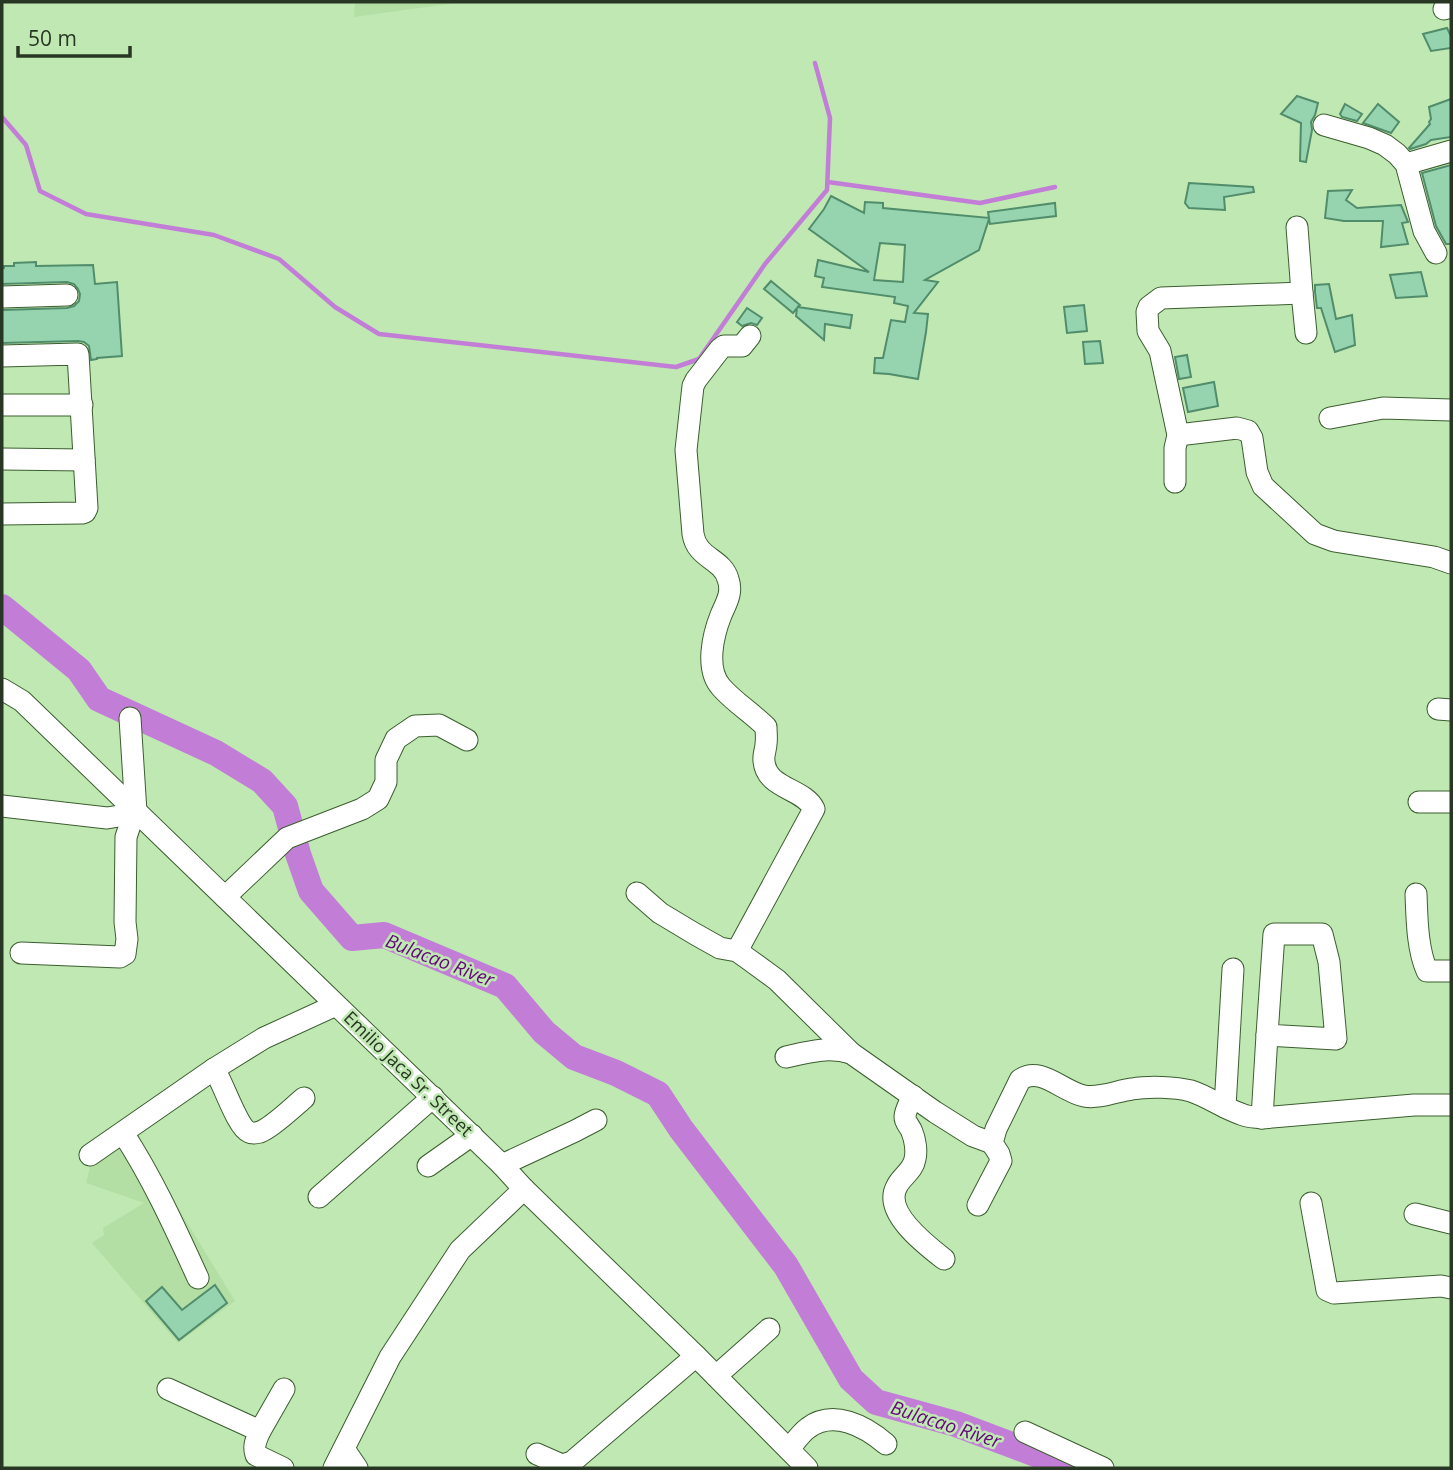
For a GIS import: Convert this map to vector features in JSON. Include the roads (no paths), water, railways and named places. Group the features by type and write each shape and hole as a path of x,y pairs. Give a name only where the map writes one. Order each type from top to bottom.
{"street":[{"path":"1324,125 1385,145 1406,164 1424,231 1436,253"},
{"path":"1406,164 1451,150"},
{"path":"1297,227 1306,333"},
{"path":"1175,482 1175,448 1178,435 1160,351 1148,331 1149,307 1161,298 1302,293"},
{"path":"2,297 67,295"},
{"path":"737,951 814,809 811,802 780,785 768,774 764,760 766,727 719,686 713,671 711,646 730,594 728,578 720,566 699,550 693,534 687,450 693,386 720,349 724,346 742,346 750,336"},
{"path":"2,356 78,354 87,508 85,512 2,514"},
{"path":"2,405 82,405"},
{"path":"1331,418 1383,408 1451,410"},
{"path":"1178,435 1243,428 1252,438 1257,472 1263,486 1315,534 1334,541 1434,557 1451,563"},
{"path":"2,459 84,460"},
{"name":"Emilio Jaca Sr. Street","path":"2,689 22,701 433,1097 807,1468"},
{"path":"21,953 120,957 125,954 126,837 134,810 130,718"},
{"path":"225,897 287,838 378,799 386,782 386,760 396,739 415,726 439,725 467,740"},
{"path":"1419,802 1451,802"},
{"path":"2,806 107,818 134,810"},
{"path":"637,893 660,913 695,934 720,948 737,951 778,980 851,1053 973,1136 992,1143 1000,1161 978,1205"},
{"path":"1416,894 1418,932 1427,971 1451,971"},
{"path":"1262,1118 1267,1035 1274,934 1322,934 1329,962 1336,1039 1267,1035"},
{"path":"1225,1107 1233,969"},
{"path":"90,1155 214,1069 264,1038 336,1005"},
{"path":"786,1057 826,1049 851,1053"},
{"path":"214,1069 233,1110 246,1131 251,1133 264,1130 304,1098"},
{"path":"992,1143 1020,1080 1026,1075 1041,1076 1066,1090 1086,1096 1135,1088 1191,1091 1243,1115 1262,1118 1413,1105 1451,1105"},
{"path":"913,1096 905,1113 905,1120 912,1133 915,1159 912,1170 898,1184 894,1198 897,1210 907,1225 944,1259"},
{"path":"319,1197 433,1097"},
{"path":"502,1165 596,1120"},
{"path":"123,1133 167,1209 198,1278"},
{"path":"428,1166 472,1135"},
{"path":"334,1468 390,1357 460,1250 524,1189"},
{"path":"1311,1203 1326,1290 1334,1293 1448,1281"},
{"path":"1415,1214 1451,1223"},
{"path":"716,1376 769,1329"},
{"path":"537,1454 562,1465 572,1462 696,1356"},
{"path":"283,1468 256,1455 254,1449 260,1431 284,1389"},
{"path":"168,1390 260,1431"},
{"path":"789,1449 807,1429 821,1420 833,1419 855,1424 886,1444"},
{"path":"1025,1432 1103,1468"},
{"path":"344,1449 357,1468"}],"waterway":[{"path":"2,117 26,145 40,191 86,214 214,235 279,259 335,307 379,334 676,367 699,359 765,264 827,190 830,118 815,63"},
{"path":"828,182 980,203 1055,187"},
{"name":"Bulacao River","path":"2,607 79,670 99,699 216,753 262,781 285,806 311,891 352,938 384,935 505,986 544,1032 574,1057 616,1073 658,1094 681,1129 786,1266 851,1379 876,1402 956,1424 1073,1468"}]}
